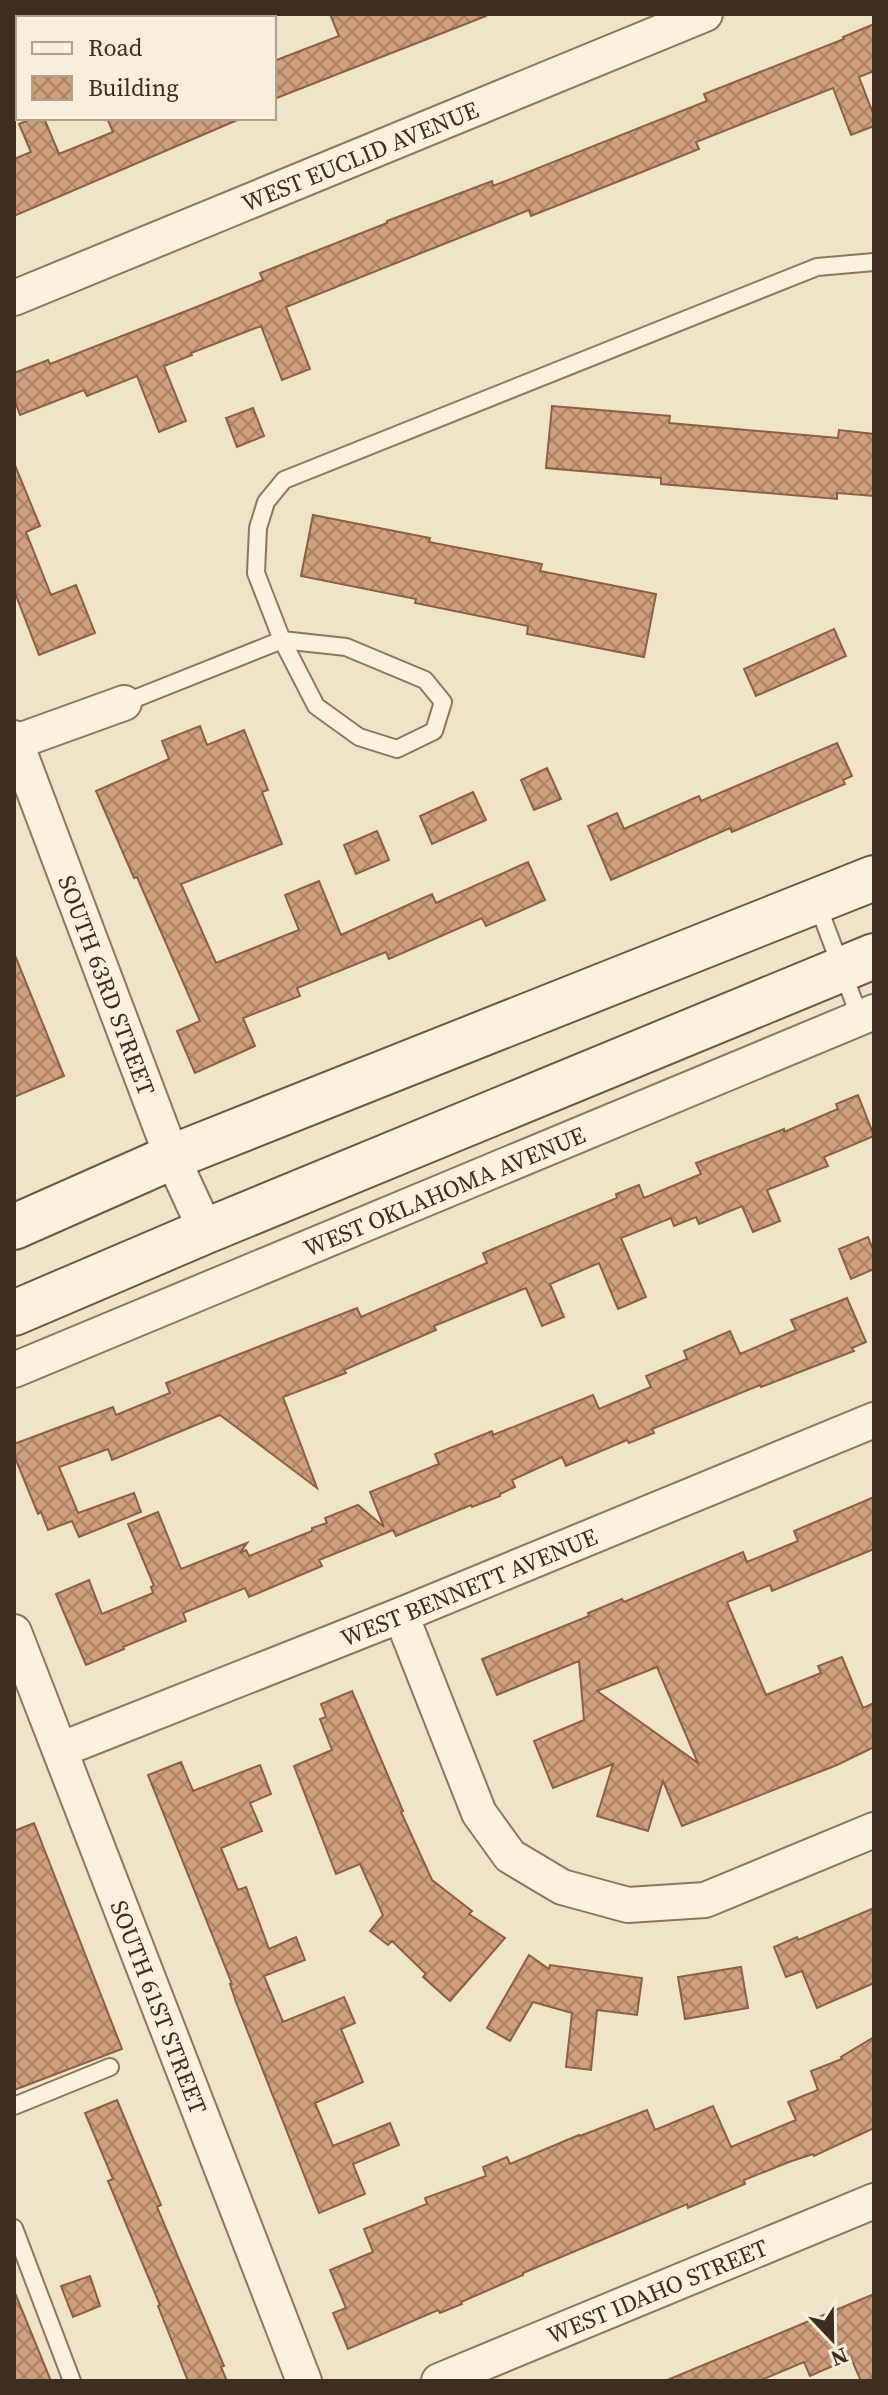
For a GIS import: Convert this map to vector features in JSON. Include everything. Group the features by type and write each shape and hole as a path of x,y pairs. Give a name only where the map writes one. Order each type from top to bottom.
{"main road":[{"path":"14,1227 172,1157 874,878"},
{"path":"14,1313 859,962"}],"street":[{"name":"WEST EUCLID AVENUE","path":"14,298 705,14"},
{"path":"15,740 124,703"},
{"name":"SOUTH 63RD STREET","path":"15,740 172,1157 206,1231"},
{"name":"WEST OKLAHOMA AVENUE","path":"14,1370 867,1015"},
{"name":"WEST BENNETT AVENUE","path":"60,1750 401,1615 874,1420"},
{"path":"401,1615 479,1813 510,1856 562,1887 628,1905 705,1900 874,1830"},
{"name":"SOUTH 61ST STREET","path":"18,1652 60,1750 304,2381"},
{"name":"WEST IDAHO STREET","path":"439,2381 874,2201"}],"lane":[{"path":"124,703 282,640 346,647 425,680 443,702 434,731 397,749 359,737 316,706 282,640 256,573 258,528 266,502 284,480 817,267 874,262"},
{"path":"816,901 859,962 867,1015"},
{"path":"14,2106 110,2067"},
{"path":"14,2228 72,2381"}],"building":[{"path":"330,14 486,14 276,98 276,60 339,36"},
{"path":"874,24 874,71 859,77 874,116 874,126 851,135 833,88 696,142 699,149 637,174 531,216 529,210 286,307 310,369 282,380 261,326 191,353 164,366 186,421 159,432 137,376 87,396 84,390 20,415 14,398 14,373 48,360 50,364 199,306 263,280 260,273 387,221 492,181 493,186 707,101 704,94 844,39"},
{"path":"28,120 45,120 59,154 113,132 108,120 237,120 14,216 14,159 31,152 19,124"},
{"path":"552,406 670,416 669,423 838,438 839,430 874,434 874,496 837,493 837,499 661,484 661,478 546,468"},
{"path":"253,408 264,436 237,447 226,418"},
{"path":"14,463 40,526 26,532 51,595 76,585 95,633 39,655 14,590"},
{"path":"313,515 430,538 429,542 542,564 540,571 656,594 644,657 527,634 528,626 301,576"},
{"path":"834,629 846,656 756,696 744,669"},
{"path":"200,726 207,745 244,730 268,790 262,792 282,844 181,884 216,963 299,930 285,895 319,881 341,935 432,894 436,903 528,862 545,900 486,926 482,918 389,959 386,952 297,988 300,996 243,1018 255,1046 195,1073 177,1031 200,1021 96,791 169,759 162,741"},
{"path":"837,743 852,776 843,780 845,784 732,832 730,828 611,880 588,826 617,813 624,829 699,796 701,801"},
{"path":"547,768 561,799 534,810 521,780"},
{"path":"473,792 486,820 432,844 420,816"},
{"path":"377,831 389,860 356,874 344,845"},
{"path":"14,953 64,1076 14,1097"},
{"path":"858,1095 874,1136 824,1157 828,1166 767,1190 780,1221 753,1232 742,1206 699,1224 696,1217 674,1226 671,1218 621,1238 646,1297 618,1309 599,1263 550,1284 564,1317 542,1326 526,1288 434,1326 436,1330 344,1370 346,1373 283,1397 317,1488 220,1415 112,1460 108,1449 59,1467 78,1513 134,1493 141,1512 79,1537 72,1521 48,1530 41,1512 38,1514 14,1455 14,1444 113,1407 116,1415 170,1393 166,1383 357,1308 361,1317 487,1263 483,1253 617,1198 616,1194 639,1185 644,1198 701,1174 696,1163 784,1129 784,1132 838,1109 836,1104"},
{"path":"868,1237 874,1252 874,1269 851,1279 839,1249"},
{"path":"847,1298 866,1342 852,1348 854,1351 760,1385 652,1429 654,1433 629,1443 627,1440 566,1466 562,1457 512,1480 515,1487 500,1496 396,1536 393,1530 319,1560 322,1566 249,1597 245,1588 183,1613 186,1621 86,1665 56,1594 89,1580 102,1614 153,1593 151,1587 154,1586 128,1524 158,1512 181,1569 247,1543 240,1553 246,1550 249,1556 312,1531 312,1528 327,1523 325,1518 358,1505 384,1527 370,1492 439,1464 435,1454 492,1431 493,1435 593,1395 599,1409 651,1387 646,1376 687,1359 684,1351 730,1331 740,1354 796,1330 791,1320"},
{"path":"874,1497 874,1549 772,1591 770,1585 727,1602 766,1695 821,1673 818,1666 842,1657 863,1708 874,1703 874,1747 837,1765 682,1826 663,1781 648,1831 597,1816 613,1764 553,1788 534,1741 584,1720 579,1661 497,1695 482,1659 589,1616 588,1613 622,1599 624,1602 743,1552 747,1562 798,1541 794,1531","holes":["657,1667 698,1763 597,1691"]},
{"path":"352,1691 432,1880 472,1911 469,1914 505,1938 450,2001 423,1977 426,1974 392,1941 388,1945 370,1931 383,1915 360,1864 336,1874 294,1766 332,1750 320,1719 326,1717 321,1704"},
{"path":"181,1762 193,1791 260,1765 271,1794 250,1803 262,1831 221,1848 238,1890 246,1887 269,1949 296,1937 305,1960 264,1976 283,2022 344,1997 355,2023 341,2029 363,2082 315,2103 333,2146 390,2123 399,2145 353,2164 365,2194 319,2213 148,1775"},
{"path":"34,1823 122,2049 14,2090 14,1831"},
{"path":"874,1908 874,1983 817,2008 802,1971 786,1977 774,1947"},
{"path":"529,1955 549,1969 550,1965 642,1978 637,2015 597,2010 591,2070 566,2067 572,2013 533,2002 510,2041 487,2028"},
{"path":"741,1967 748,2008 685,2019 678,1977"},
{"path":"874,2037 874,2128 814,2156 789,2162 744,2180 745,2184 688,2208 687,2204 523,2273 462,2304 440,2313 438,2310 348,2349 333,2313 346,2308 330,2270 373,2252 364,2229 427,2204 425,2198 486,2176 483,2167 507,2157 510,2164 647,2110 655,2130 713,2106 731,2147 796,2120 788,2102 818,2090 811,2071 842,2059"},
{"path":"117,2100 161,2205 157,2207 224,2366 221,2367 227,2381 188,2381 108,2181 113,2179 85,2113"},
{"path":"90,2276 100,2306 73,2317 61,2286"},
{"path":"15,2293 51,2381 14,2381"},
{"path":"874,2294 874,2381 861,2381 851,2358 810,2376 804,2362 759,2381 665,2381"}]}
